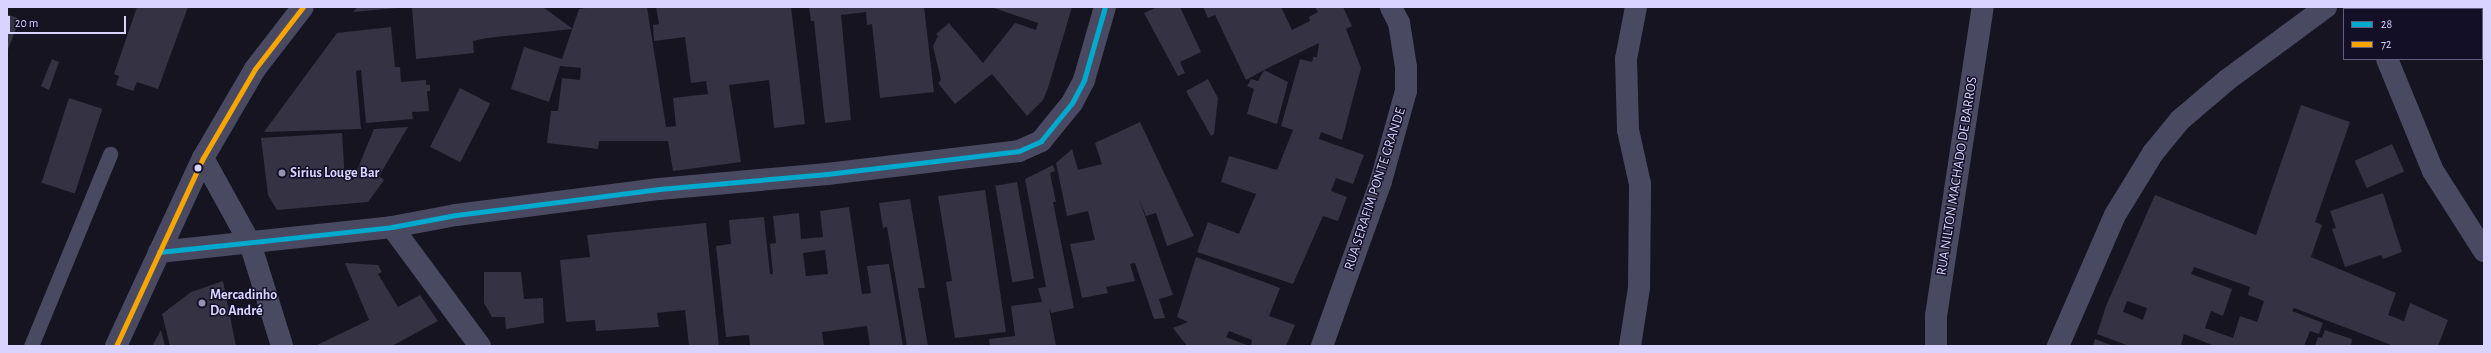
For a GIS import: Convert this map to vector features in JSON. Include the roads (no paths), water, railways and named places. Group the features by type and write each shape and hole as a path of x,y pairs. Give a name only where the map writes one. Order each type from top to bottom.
{"street":[{"path":"116,346 203,158 255,69 303,7"},
{"path":"159,252 392,227 456,215 659,189 827,174 1019,151 1041,141 1072,103 1084,80 1105,7"},
{"name":"RUA SERAFIM PONTE GRANDE","path":"1322,346 1382,180 1406,91 1406,67 1399,23 1391,7"},
{"path":"1630,346 1639,288 1641,228 1640,184 1628,130 1626,59 1636,7"},
{"name":"RUA NILTON MACHADO DE BARROS","path":"1936,346 1936,316 1983,7"},
{"path":"2058,346 2116,216 2153,153 2180,120 2210,95 2326,7"},
{"path":"2387,60 2433,171 2484,251"},
{"path":"203,158 250,243 282,346"},
{"path":"392,227 480,346"}],"lane":[{"path":"31,346 110,154"}],"place":[{"name":"Sirius Louge Bar","path":"282,173"},
{"name":"Mercadinho Do André","path":"202,303"}]}
